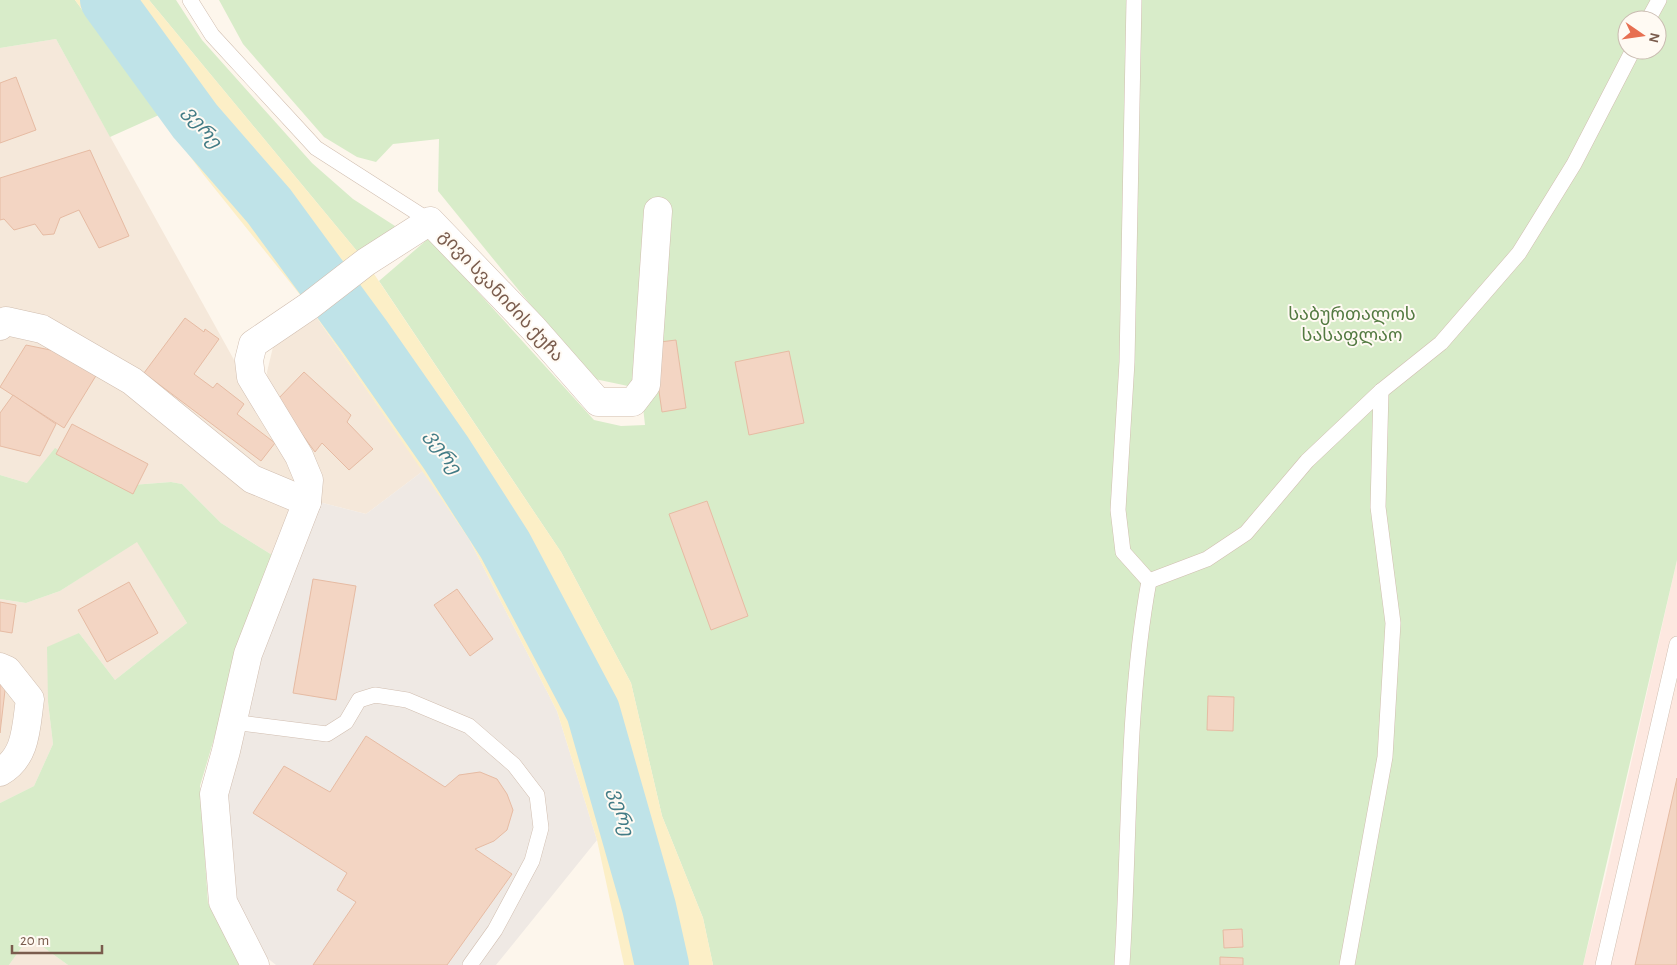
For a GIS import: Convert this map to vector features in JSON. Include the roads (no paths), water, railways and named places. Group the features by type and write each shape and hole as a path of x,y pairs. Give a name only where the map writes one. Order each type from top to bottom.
{"street":[{"name":"გივი სვანიძის ქუჩა","path":"254,965 223,902 214,794 248,654 308,502 309,480 298,456 251,377 248,360 253,344 309,306 366,262 430,221 533,328 598,402 633,402 646,385 658,211"},
{"path":"2,321 42,329 132,382 252,479 308,502"},
{"path":"0,667 7,670 30,698 23,746 9,767 0,772"}],"lane":[{"path":"190,0 212,35 316,148 430,221"},
{"path":"1134,0 1127,362 1118,510 1123,552 1149,581"},
{"path":"1149,581 1207,559 1246,533 1307,462 1381,391 1440,343 1519,253 1574,164 1628,60"},
{"path":"1347,965 1385,756 1393,623 1378,507 1381,391"},
{"path":"1122,965 1132,732 1140,629 1149,581"},
{"path":"1603,965 1677,644"},
{"path":"232,722 327,734 346,722 359,700 375,695 407,700 469,726 514,765 537,795 541,828 532,860 496,930 470,965"}],"waterway":[{"name":"ვერე","path":"107,0 195,121 269,206 365,337 446,453 505,545 593,711 649,907 662,965"}],"park label":[{"name":"საბურთალოს სასაფლაო","path":"1352,325"}]}
